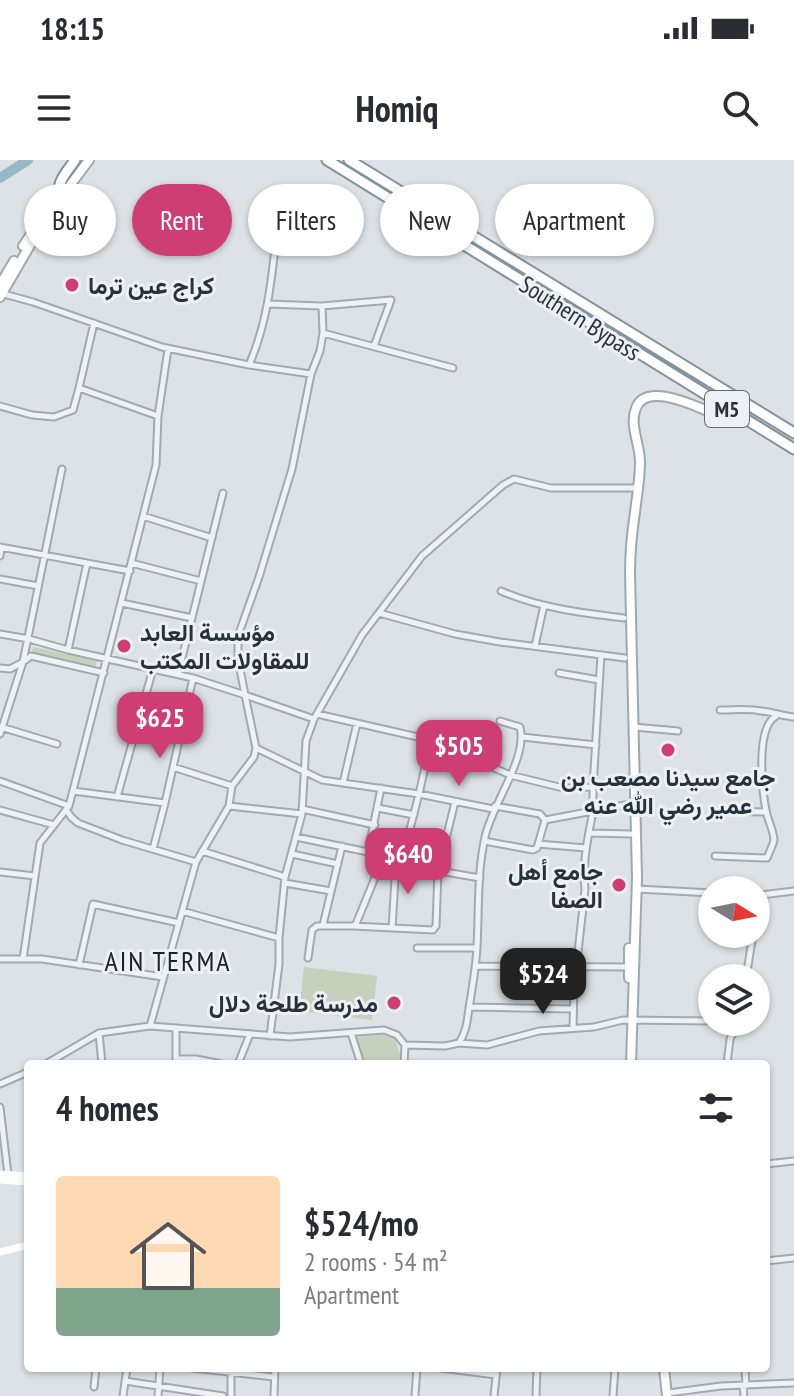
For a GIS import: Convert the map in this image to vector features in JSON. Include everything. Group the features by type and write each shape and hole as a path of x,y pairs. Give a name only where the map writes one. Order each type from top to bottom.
{"highway":[{"path":"59,184 75,160"},
{"name":"Southern Bypass","path":"327,160 794,449"},
{"name":"Southern Bypass","path":"349,160 794,433"}],"main road":[{"path":"72,184 89,160"},
{"path":"1,292 24,254"},
{"path":"632,967 624,618 625,558 640,453 633,418 636,407 647,396 690,404 724,419 737,414"},
{"path":"629,1060 637,889 630,636 630,557 635,488"},
{"path":"662,1372 666,1394"}],"street":[{"path":"249,365 268,304 274,256"},
{"path":"1,292 168,349 311,374"},
{"path":"268,304 322,306 391,300 374,346"},
{"path":"150,1026 196,862 229,806 232,786 254,757 256,748 238,659 238,636 292,469 311,374 320,351 322,306"},
{"path":"0,406 32,415 54,417 73,410 94,323"},
{"path":"323,333 453,368"},
{"path":"23,959 40,843 68,808 156,465 158,416 168,349"},
{"path":"79,388 158,416"},
{"path":"57,744 1,729 29,639 62,469"},
{"path":"270,1036 285,880 302,812 306,741 316,716 362,635 422,556 503,485 514,479 551,488 635,488"},
{"path":"178,674 223,493"},
{"path":"143,516 212,538"},
{"path":"0,556 1,547 130,571"},
{"path":"68,650 87,563"},
{"path":"131,563 201,581"},
{"path":"0,579 38,586"},
{"path":"501,591 544,605 624,618"},
{"path":"122,603 192,618"},
{"path":"535,646 544,605"},
{"path":"379,613 455,634 625,658"},
{"path":"0,626 0,634 178,674 316,716 431,740 510,775 563,788 593,787 629,779"},
{"path":"573,1027 586,848 593,811 601,655"},
{"path":"0,668 10,669 31,656 104,673"},
{"path":"117,797 153,669"},
{"path":"559,673 599,680"},
{"path":"153,849 193,678"},
{"path":"720,710 758,710 776,716 794,717"},
{"path":"715,856 767,858 774,840 766,812 761,766 767,726 776,716"},
{"path":"459,1043 466,1032 476,966 484,841 522,737 520,727 500,721"},
{"path":"343,783 357,723"},
{"path":"633,727 678,731"},
{"path":"522,737 596,745"},
{"path":"353,926 384,857 410,829 431,740"},
{"path":"256,748 322,780 540,814 545,820"},
{"path":"173,767 232,786"},
{"path":"0,781 68,808 71,817 78,823 196,862"},
{"path":"368,852 381,788"},
{"path":"73,791 165,803"},
{"path":"308,958 312,930 317,926 433,930 436,926 438,871 455,802"},
{"path":"545,820 630,804"},
{"path":"229,806 302,812 375,825"},
{"path":"378,808 414,815"},
{"path":"0,810 54,825"},
{"path":"720,811 766,812"},
{"path":"484,841 533,850 537,848 545,820"},
{"path":"589,833 631,834"},
{"path":"296,837 368,852 396,863 480,878"},
{"path":"538,844 586,848"},
{"path":"323,925 342,846"},
{"path":"202,851 285,880 331,891"},
{"path":"292,854 338,864"},
{"path":"392,928 396,863"},
{"path":"0,872 35,876"},
{"path":"637,889 698,892"},
{"path":"770,894 794,891"},
{"path":"79,965 93,904 179,923"},
{"path":"182,911 279,938"},
{"path":"417,948 477,948"},
{"path":"0,959 42,959 163,977"},
{"path":"476,966 632,967"},
{"path":"469,1007 572,1009"},
{"path":"405,1045 487,1045 539,1031 594,1027 630,1020 698,1021"},
{"path":"53,1060 99,1033 150,1026 290,1037 384,1030 397,1035 405,1045 404,1060"},
{"path":"176,1028 176,1060"},
{"path":"99,1033 102,1060"},
{"path":"351,1033 360,1060"},
{"path":"240,1060 250,1034"},
{"path":"727,1060 732,1036"},
{"path":"0,1084 24,1074"},
{"path":"0,1107 3,1176"},
{"path":"770,1164 794,1161"},
{"path":"3,1176 24,1176"},
{"path":"3,1176 24,1181"},
{"path":"0,1252 24,1246"},
{"path":"770,1261 794,1258"},
{"path":"94,1387 96,1372"},
{"path":"123,1396 126,1372"},
{"path":"158,1396 160,1372"},
{"path":"231,1396 232,1372"},
{"path":"239,1372 274,1377"},
{"path":"274,1396 275,1372"},
{"path":"415,1396 417,1372"},
{"path":"494,1396 497,1372"},
{"path":"536,1396 537,1372"},
{"path":"613,1396 615,1372"},
{"path":"744,1396 745,1372"},
{"path":"125,1381 223,1396"},
{"path":"666,1394 721,1386 794,1383"}],"green space":[{"path":"33,647 97,661 95,667 32,653"},
{"path":"304,967 377,976 372,1020 299,1011"},
{"path":"383,1035 395,1039 401,1060 363,1060 356,1037"}],"waterway":[{"path":"0,178 28,160"}],"place":[{"name":"كراج عين ترما","path":"72,285"},
{"name":"مؤسسة العابد للمقاولات المكتب","path":"124,646"},
{"name":"جامع سيدنا مصعب بن عمير رضي الله عنه","path":"668,750"},
{"name":"جامع أهل الصفا","path":"619,885"},
{"name":"مدرسة طلحة دلال","path":"394,1003"}],"district":[{"name":"AIN TERMA","path":"168,960"}]}
